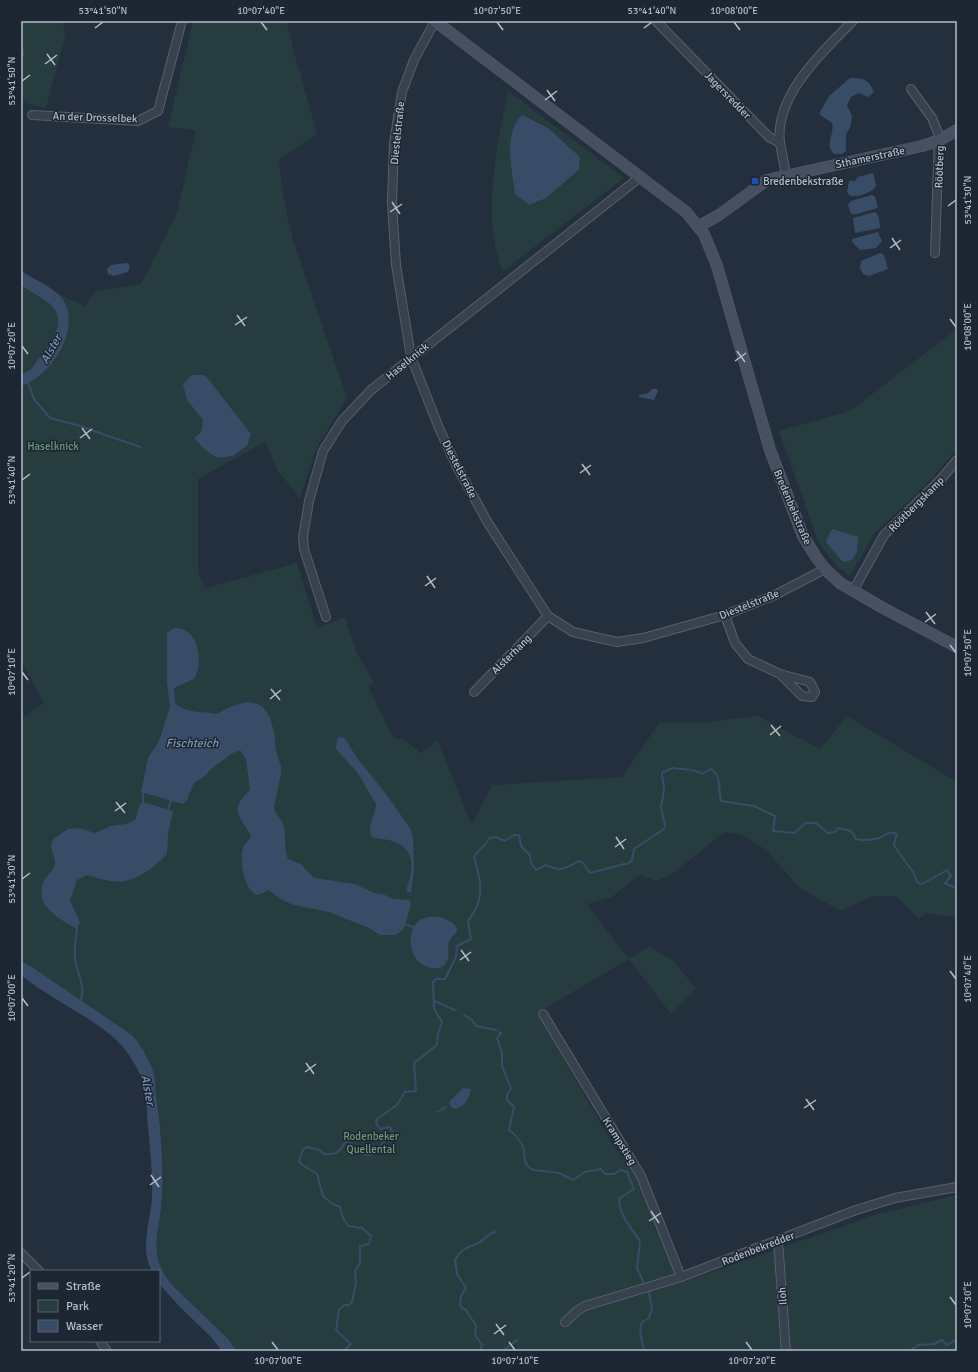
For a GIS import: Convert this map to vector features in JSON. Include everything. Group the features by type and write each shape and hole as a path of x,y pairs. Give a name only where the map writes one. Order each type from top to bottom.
{"street":[{"name":"An der Drosselbek","path":"32,115 138,121 154,115 158,111 182,21"},
{"name":"Bredenbekstraße","path":"435,21 639,178 676,204 699,226 707,239 717,266 770,450 803,536 824,569 840,582 853,591 957,647"},
{"name":"Diestelstraße","path":"435,21 414,60 402,92 394,143 392,203 396,265 411,357 439,428 456,465 488,523 548,616 573,632 617,642 643,638 725,615 775,595 824,569"},
{"name":"Jagersredder","path":"656,21 769,137 780,143"},
{"path":"786,175 778,130 786,106 803,73 853,21"},
{"name":"Röötberg","path":"911,89 932,118 938,130 940,140 935,253"},
{"name":"Sthamerstraße","path":"699,226 719,215 763,181 922,146 940,140 957,130"},
{"name":"Haselknick","path":"326,617 309,567 304,549 303,537 309,501 323,451 342,421 371,390 411,357 639,178"},
{"name":"Röötbergskamp","path":"853,591 884,535 942,478 957,460"},
{"path":"725,615 735,643 748,659 780,674"},
{"name":"Alsterhang","path":"474,692 548,616"},
{"name":"Krampstieg","path":"543,1014 641,1176 681,1276"},
{"name":"Rodenbekredder","path":"565,1322 578,1310 585,1306 647,1288 875,1204 957,1187"},
{"name":"Iloh","path":"778,1241 786,1351"},
{"path":"21,1253 38,1270"},
{"path":"101,1342 107,1351"}],"green space":[{"path":"21,21 63,21 65,37 46,108 25,103 21,93"},
{"name":"Rodenbeker Quellental","path":"193,21 287,21 292,45 317,134 279,160 284,201 293,240 347,398 316,449 300,498 278,471 265,442 198,479 198,572 205,588 297,563 317,628 345,617 356,651 374,683 368,686 391,733 395,738 403,739 421,753 437,740 472,825 492,785 622,777 660,722 700,723 758,716 820,749 847,716 957,782 957,918 926,913 919,919 896,896 872,896 840,911 799,887 765,849 741,834 724,832 676,871 657,881 639,875 612,897 587,904 629,959 537,1013 617,1151 637,1173 676,1275 677,1284 878,1214 957,1195 957,1351 237,1351 217,1329 182,1297 163,1274 155,1254 155,1239 163,1188 160,1121 155,1078 146,1055 132,1035 21,961 21,719 44,703 21,661 21,271 57,293 84,306 97,291 141,284 177,213 196,130 168,127","holes":["187,400 250,434 247,446 233,456 194,438 201,432 203,420"]},
{"path":"508,91 624,178 502,272 495,248 492,197 495,162","holes":["534,120 560,138 580,157 579,170 546,198"]},
{"path":"957,329 957,449 925,486 874,534 850,576 837,566 819,544 779,431 850,411"},
{"path":"649,947 673,960 696,989 671,1014 629,959"}],"water":[{"path":"850,78 865,80 870,84 874,92 868,97 859,93 851,97 847,105 852,116 850,128 846,134 846,151 842,154 834,154 830,146 833,127 832,123 819,114 829,96"},
{"path":"522,115 548,128 580,157 579,170 546,198 529,205 515,194 510,152 512,132"},
{"path":"873,173 876,186 874,189 868,193 860,195 849,195 847,191 849,181 855,181 858,177"},
{"path":"872,195 875,197 877,208 857,214 851,214 848,205 851,201"},
{"path":"875,212 879,217 880,228 855,233 853,218"},
{"path":"878,232 882,241 876,248 860,250 852,242 852,239"},
{"path":"880,253 884,255 888,269 869,276 863,274 860,268 861,261"},
{"path":"127,263 130,266 128,272 113,276 108,274 107,269 111,265"},
{"name":"Alster","path":"21,271 57,293 65,303 69,315 65,340 51,364 42,374 21,386 21,374 27,372 35,364 55,335 58,322 57,315 51,305 21,285"},
{"path":"192,375 205,375 251,434 247,446 233,456 217,458 204,449 194,438 201,432 203,420 187,400 183,384"},
{"path":"652,389 657,389 658,391 654,400 639,397 639,395 648,393"},
{"path":"833,529 858,537 857,552 852,560 843,562 826,542"},
{"name":"Fischteich","path":"174,628 182,629 189,633 194,639 199,655 199,664 194,679 174,688 175,703 179,707 189,711 217,714 244,703 254,703 262,706 272,723 277,753 281,766 280,780 274,807 284,828 288,859 301,864 314,878 355,884 374,893 383,894 393,899 409,900 411,904 404,928 396,935 380,935 369,928 329,912 293,905 279,898 269,890 258,895 253,893 246,882 242,867 243,848 251,835 239,817 238,812 240,802 250,790 246,759 240,750 233,753 212,768 206,775 194,783 187,800 183,804 141,792 148,758 159,741 170,707 167,682 167,633"},
{"path":"340,737 344,738 348,743 357,758 386,794 410,828 413,838 414,870 411,893 406,891 411,867 409,854 405,848 389,840 373,838 370,826 376,804 357,772 336,749 337,739"},
{"path":"143,802 173,811 168,833 167,854 156,865 135,878 119,882 87,875 77,880 70,900 80,923 77,929 63,921 46,905 41,891 44,881 55,865 55,858 51,846 53,839 68,829 79,828 95,833 111,826 126,824 135,820 140,804"},
{"path":"441,917 453,923 458,929 449,942 448,958 446,963 439,968 430,968 425,966 415,957 411,946 412,930 417,922 425,918"},
{"name":"Alster","path":"21,961 132,1035 146,1055 154,1074 162,1146 162,1198 156,1243 159,1263 164,1274 172,1285 228,1339 237,1351 222,1351 211,1337 160,1285 160,1270 152,1270 148,1262 146,1243 152,1196 151,1165 145,1089 137,1068 126,1051 112,1036 21,975"},
{"path":"463,1088 471,1089 469,1096 464,1104 455,1109 450,1106 449,1102"}],"waterway":[{"path":"21,39 23,55 21,59"},
{"path":"28,383 34,399 50,418 80,426 140,447"},
{"path":"344,1351 351,1344 336,1330 339,1310 344,1305 349,1305 352,1302 356,1283 355,1271 360,1263 360,1246 369,1244 371,1236 362,1228 348,1226 343,1218 340,1207 333,1204 323,1196 317,1174 301,1164 299,1161 303,1149 307,1147 320,1150 324,1154 332,1154 338,1152 345,1142 348,1141 351,1143 352,1147 364,1154 370,1155 376,1151 383,1142 392,1138 393,1133 390,1127 380,1129 376,1123 377,1119 397,1105 405,1092 416,1091 414,1063 437,1045 438,1033 442,1022 434,1009 433,982 436,979 445,979 456,957 457,946 471,939 468,921 477,906 480,891 479,875 474,858 489,838 496,837 505,841 514,835 519,835 521,846 530,855 531,863 536,870 546,865 562,869 579,861 583,863 590,873 628,864 632,860 634,849 664,829 665,825 661,807 664,790 662,773 672,768 692,770 702,774 711,769 717,775 721,801 754,806 775,816 773,831 794,833 806,823 816,823 828,833 835,832 838,828 851,831 856,839 860,840 879,838 890,833 894,833 897,834 894,844 895,847 913,872 917,882 922,884 947,870 951,876 945,883 957,889"},
{"path":"143,794 143,802"},
{"path":"168,809 171,801"},
{"path":"405,924 413,927"},
{"path":"77,929 75,954 82,985 82,997 80,1002"},
{"path":"434,1001 455,1010"},
{"path":"464,1015 472,1020 476,1026 496,1030"},
{"path":"499,1032 501,1033 497,1038 502,1053 502,1066 511,1088 507,1095 507,1100 514,1107 509,1130 516,1136 522,1145 528,1167 534,1170 559,1173 573,1180 585,1172 601,1169 605,1174 614,1174 620,1170 627,1172 634,1189 620,1198 619,1203 626,1220 640,1241 637,1268 645,1286"},
{"path":"437,1112 446,1107"},
{"path":"480,1351 482,1345 475,1335 476,1326 466,1310 460,1305 461,1296 466,1288 457,1274 455,1260 466,1248 480,1242 496,1232"},
{"path":"644,1351 640,1331 642,1322 649,1318 652,1308 648,1289"},
{"path":"909,1351 918,1345 934,1344 942,1340 947,1345 957,1339"},
{"path":"503,1351 517,1340"}],"place":[{"name":"Bredenbekstraße","path":"755,181"}]}
